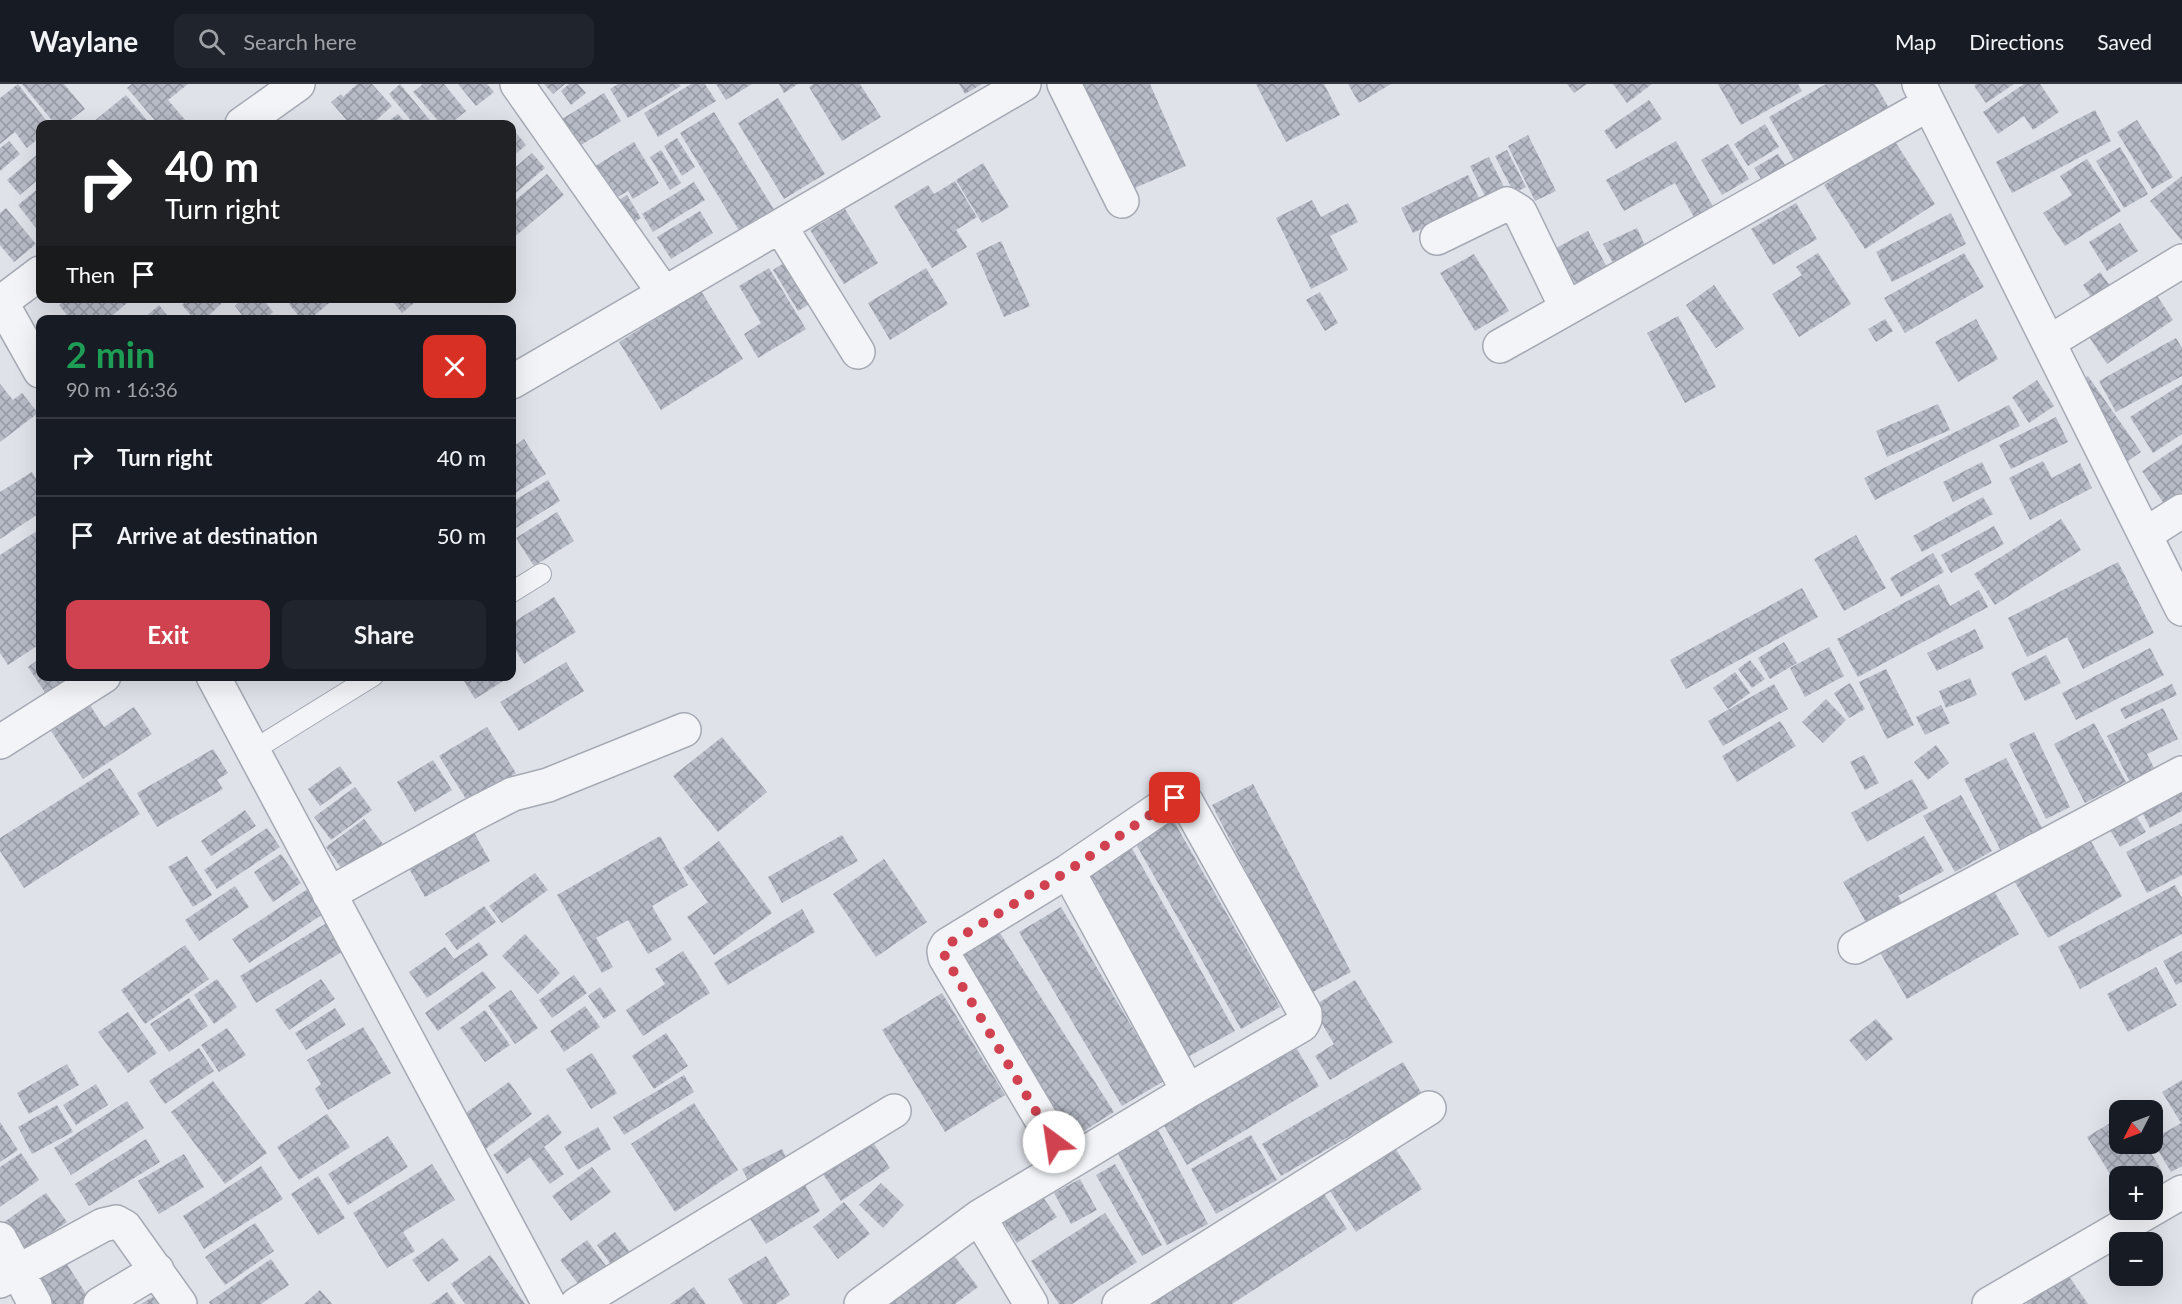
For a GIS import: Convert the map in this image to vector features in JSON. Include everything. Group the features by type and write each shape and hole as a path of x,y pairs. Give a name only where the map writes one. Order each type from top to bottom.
{"street":[{"path":"248,120 298,84"},
{"path":"517,84 664,293"},
{"path":"516,380 1024,84"},
{"path":"1064,84 1122,201"},
{"path":"1500,346 1924,94 2182,609"},
{"path":"1437,238 1508,204 1520,212 1566,307"},
{"path":"780,226 858,352"},
{"path":"2049,342 2182,261"},
{"path":"36,276 0,302 36,364"},
{"path":"2146,534 2182,511"},
{"path":"0,742 96,681"},
{"path":"216,681 549,1304"},
{"path":"329,894 472,814 513,794 548,785 684,730"},
{"path":"1855,947 2182,773"},
{"path":"861,1304 979,1217 1302,1025 1305,1013 1186,801 1175,798 1068,871 947,945 944,951 945,957 1067,1163"},
{"path":"1068,871 1188,1091"},
{"path":"1119,1304 1429,1108"},
{"path":"577,1304 894,1111"},
{"path":"1989,1304 2182,1192"},
{"path":"979,1217 1031,1304"},
{"path":"9,1276 103,1225 116,1222 125,1227 180,1304"},
{"path":"0,1239 9,1276 35,1304"},
{"path":"100,1304 157,1270"}],"lane":[{"path":"516,590 541,574"},
{"path":"252,751 365,681"}],"building":[{"path":"18,84 46,120 36,120 36,140 27,148 15,132 0,144 0,98"},
{"path":"22,84 64,84 85,109 70,120 52,120"},
{"path":"132,84 188,84 168,100 185,120 155,120 127,88"},
{"path":"357,84 372,84 392,106 376,120 364,120 355,110 364,120 347,120 331,102 341,94 343,97"},
{"path":"400,84 430,120 411,120 389,94"},
{"path":"423,84 444,84 466,111 455,120 438,120 413,92"},
{"path":"458,84 487,84 494,92 476,106"},
{"path":"544,84 565,84 553,94"},
{"path":"569,84 578,84 586,93 571,105 561,91"},
{"path":"618,84 679,84 681,86 628,118 610,89"},
{"path":"691,84 705,84 716,101 658,137 644,113"},
{"path":"716,84 752,84 726,100"},
{"path":"779,84 798,84 784,93"},
{"path":"813,84 860,84 881,117 842,141 809,87"},
{"path":"959,84 982,84 965,94"},
{"path":"1083,84 1150,84 1186,166 1130,190"},
{"path":"1256,84 1324,84 1340,115 1286,142"},
{"path":"1348,84 1391,84 1359,103"},
{"path":"1567,84 1587,84 1574,93"},
{"path":"1613,84 1652,84 1627,103"},
{"path":"1718,84 1798,84 1802,91 1741,125"},
{"path":"1826,84 1875,84 1889,108 1795,162 1769,117"},
{"path":"1976,84 2014,84 1986,103 1974,86"},
{"path":"2024,84 2040,84 2059,112 2033,130 2024,116 1998,134 1983,112"},
{"path":"604,93 621,121 571,151 554,124"},
{"path":"126,95 147,120 95,120"},
{"path":"778,98 825,174 784,199 738,123"},
{"path":"1649,100 1662,119 1616,149 1604,131"},
{"path":"2095,110 2111,141 2012,193 1996,162"},
{"path":"714,112 778,216 743,237 680,133"},
{"path":"398,114 403,120 390,120"},
{"path":"2137,120 2173,177 2152,189 2117,132"},
{"path":"1765,124 1779,147 1748,166 1734,144"},
{"path":"516,133 526,145 516,154"},
{"path":"1528,135 1556,191 1535,201 1508,146"},
{"path":"677,138 695,167 682,176 664,146"},
{"path":"1894,140 1935,204 1865,249 1824,185"},
{"path":"9,141 20,154 0,171 0,148"},
{"path":"1676,141 1714,208 1695,219 1675,183 1624,211 1606,180"},
{"path":"634,142 659,183 633,199 628,191 609,202 589,170"},
{"path":"1728,144 1749,179 1722,195 1701,160"},
{"path":"2120,147 2148,194 2124,208 2096,161"},
{"path":"661,150 681,183 670,190 650,157"},
{"path":"1507,150 1526,187 1514,193 1495,156"},
{"path":"532,153 545,168 516,193 516,167"},
{"path":"1778,154 1791,174 1767,188 1754,168"},
{"path":"36,155 36,181 20,195 7,180"},
{"path":"1489,157 1505,189 1486,198 1470,166"},
{"path":"2087,159 2121,211 2065,246 2043,213 2072,195 2060,176"},
{"path":"983,163 1009,207 982,223 956,180"},
{"path":"547,174 564,195 516,236 516,200"},
{"path":"1468,175 1480,200 1413,233 1401,208"},
{"path":"2182,176 2182,241 2150,201"},
{"path":"955,181 977,217 956,230 967,247 932,268 894,206 928,185 934,194"},
{"path":"694,182 705,200 653,232 642,214"},
{"path":"36,190 36,228 18,205"},
{"path":"627,195 641,218 625,228 610,205"},
{"path":"1312,200 1321,217 1348,203 1358,222 1330,236 1348,270 1311,289 1276,218"},
{"path":"1796,203 1817,239 1773,265 1751,229"},
{"path":"6,208 36,244 14,262 0,245 0,213"},
{"path":"845,209 878,263 844,284 810,230"},
{"path":"700,211 713,233 671,259 657,237"},
{"path":"1951,213 1966,244 1892,282 1876,252"},
{"path":"2120,223 2138,251 2107,271 2089,242"},
{"path":"1637,228 1646,248 1613,263 1603,244"},
{"path":"1588,231 1611,275 1579,291 1556,248"},
{"path":"1001,241 1030,306 1004,317 976,253"},
{"path":"1818,253 1851,304 1799,337 1772,294 1802,275 1796,267"},
{"path":"1964,253 1984,287 1905,333 1884,298"},
{"path":"1474,254 1509,311 1475,331 1440,273"},
{"path":"792,258 818,299 798,311 773,270"},
{"path":"769,268 806,329 758,358 744,334 761,323 739,286"},
{"path":"926,268 948,304 890,340 868,303"},
{"path":"2100,272 2116,294 2098,307 2083,285"},
{"path":"1714,285 1744,329 1716,348 1686,305"},
{"path":"2150,285 2173,320 2107,364 2084,329"},
{"path":"701,291 743,359 661,410 619,342"},
{"path":"1320,292 1338,323 1325,331 1306,300"},
{"path":"61,303 127,303 113,315 67,315 59,305"},
{"path":"184,303 222,303 209,315 191,315 182,305"},
{"path":"238,303 266,303 273,312 270,315 242,315 235,306"},
{"path":"329,303 315,315 298,315 289,304"},
{"path":"394,303 414,303 402,313"},
{"path":"159,305 167,315 148,315"},
{"path":"1678,316 1716,387 1685,403 1647,333"},
{"path":"1885,319 1893,331 1876,342 1868,329"},
{"path":"1976,319 1998,359 1958,382 1935,342"},
{"path":"2176,338 2182,348 2182,376 2116,412 2099,381"},
{"path":"2088,376 2141,452 2128,461 2074,385"},
{"path":"2037,380 2054,406 2029,423 2012,397"},
{"path":"0,384 13,400 22,393 36,410 36,415 0,442"},
{"path":"2182,384 2182,434 2153,453 2130,417"},
{"path":"1938,404 1950,430 1887,457 1876,431"},
{"path":"2009,405 2020,426 1875,500 1864,478"},
{"path":"2056,417 2068,442 2011,469 1999,445"},
{"path":"524,439 546,474 516,493 516,444"},
{"path":"2182,444 2182,506 2171,514 2142,471"},
{"path":"2043,461 2052,478 2080,463 2092,488 2030,520 2009,478"},
{"path":"1982,462 1992,483 1953,502 1943,482"},
{"path":"32,472 36,478 36,516 0,539 0,492"},
{"path":"548,480 560,501 516,528 516,500"},
{"path":"1983,497 1993,514 1922,552 1913,536"},
{"path":"557,512 574,541 534,566 516,538"},
{"path":"2061,519 2081,550 1995,605 1974,574"},
{"path":"1994,526 2004,544 1951,573 1941,555"},
{"path":"36,532 36,647 8,665 0,653 0,555"},
{"path":"1856,535 1886,588 1844,611 1814,559"},
{"path":"1933,553 1944,572 1901,597 1890,578"},
{"path":"2118,562 2154,633 2083,669 2067,637 2027,657 2008,618"},
{"path":"1939,584 1950,606 1979,590 1988,607 1858,677 1837,639"},
{"path":"1802,588 1818,617 1686,689 1670,660"},
{"path":"554,597 576,632 524,664 516,651 516,621"},
{"path":"1975,629 1984,648 1937,671 1927,653"},
{"path":"1784,642 1797,663 1770,679 1758,658"},
{"path":"1829,647 1844,676 1805,697 1790,668"},
{"path":"2150,648 2164,675 2076,720 2062,693"},
{"path":"2046,655 2061,683 2025,701 2011,673"},
{"path":"1750,660 1765,679 1752,688 1738,669"},
{"path":"36,661 36,679 28,667"},
{"path":"566,662 584,691 519,731 500,702"},
{"path":"1886,669 1914,725 1887,739 1859,682"},
{"path":"1735,672 1750,693 1728,709 1713,688"},
{"path":"1970,678 1977,695 1946,708 1939,691"},
{"path":"37,681 72,681 48,697"},
{"path":"464,681 503,681 475,699"},
{"path":"1850,683 1865,709 1849,718 1834,693"},
{"path":"1774,684 1788,709 1723,746 1708,721"},
{"path":"2172,684 2177,695 2125,719 2120,709"},
{"path":"1826,699 1846,720 1823,743 1802,722"},
{"path":"90,705 104,727 134,707 152,734 83,779 51,731"},
{"path":"1941,705 1950,723 1925,735 1916,717"},
{"path":"2163,708 2178,739 2147,754 2155,770 2130,782 2107,736"},
{"path":"1780,721 1796,746 1737,782 1722,756"},
{"path":"2094,723 2126,782 2085,803 2054,744"},
{"path":"487,727 516,773 468,802 439,756"},
{"path":"2034,732 2070,807 2046,819 2009,744"},
{"path":"722,737 767,792 718,832 673,776"},
{"path":"1936,745 1949,763 1928,780 1914,762"},
{"path":"213,749 228,773 217,780 223,789 157,827 137,793"},
{"path":"1864,755 1879,783 1865,790 1850,762"},
{"path":"2006,758 2042,828 2000,849 1964,779"},
{"path":"433,760 452,790 415,812 397,782"},
{"path":"340,766 352,783 320,806 308,789"},
{"path":"110,768 140,814 24,888 0,851 0,838"},
{"path":"1912,779 1928,808 1867,842 1851,813"},
{"path":"2182,781 2182,811 2150,828 2138,804"},
{"path":"1253,784 1351,972 1309,994 1212,805"},
{"path":"355,787 372,810 331,840 314,817"},
{"path":"1961,795 1992,851 1955,872 1923,816"},
{"path":"2129,805 2146,832 2120,847 2104,820"},
{"path":"245,810 256,826 211,856 201,841"},
{"path":"1172,818 1280,1007 1241,1029 1133,839"},
{"path":"364,819 383,844 344,872 326,847"},
{"path":"468,822 490,861 425,897 403,858"},
{"path":"2182,823 2182,875 2147,893 2126,852"},
{"path":"267,828 280,847 217,889 204,870"},
{"path":"842,835 858,861 782,903 768,877"},
{"path":"660,836 688,885 652,906 672,940 648,954 628,920 596,938 613,967 602,973 557,895"},
{"path":"1924,836 1944,871 1898,896 1907,911 1871,931 1843,882"},
{"path":"2088,836 2122,896 2048,938 2013,879"},
{"path":"719,841 772,913 714,955 687,917 708,902 683,868"},
{"path":"1130,845 1235,1031 1182,1060 1077,875"},
{"path":"281,854 301,883 273,902 254,872"},
{"path":"187,856 212,895 193,907 168,867"},
{"path":"884,859 927,922 876,957 833,894"},
{"path":"535,873 548,890 502,923 489,906"},
{"path":"2175,885 2182,898 2182,934 2080,989 2058,947"},
{"path":"235,886 249,907 199,941 185,920"},
{"path":"1991,886 2019,934 1907,999 1879,951"},
{"path":"309,888 326,912 249,963 232,939"},
{"path":"484,906 496,922 457,950 445,934"},
{"path":"1061,907 1164,1081 1122,1106 1019,932"},
{"path":"802,909 815,932 728,985 714,963"},
{"path":"330,921 347,949 256,1003 240,976"},
{"path":"998,930 1114,1112 1068,1141 952,959"},
{"path":"525,934 560,973 538,994 502,956"},
{"path":"479,942 488,955 427,998 409,972 445,947 454,959"},
{"path":"185,945 209,979 145,1024 121,990"},
{"path":"683,951 710,993 643,1036 626,1010 665,984 655,969"},
{"path":"2182,951 2182,982 2176,985 2163,961"},
{"path":"2156,967 2177,1005 2128,1032 2107,994"},
{"path":"483,971 496,988 438,1031 425,1013"},
{"path":"574,975 587,993 552,1018 539,1000"},
{"path":"217,979 237,1007 214,1024 194,995"},
{"path":"321,979 335,999 289,1030 275,1010"},
{"path":"1355,980 1393,1042 1330,1080 1315,1056 1334,1044 1312,1007"},
{"path":"600,987 616,1011 604,1019 588,996"},
{"path":"511,990 538,1028 515,1044 488,1006"},
{"path":"942,993 1005,1095 945,1132 882,1030"},
{"path":"189,998 208,1026 169,1052 150,1024"},
{"path":"585,1006 600,1027 564,1052 550,1031"},
{"path":"335,1008 346,1025 306,1050 295,1033"},
{"path":"485,1010 510,1045 485,1062 460,1028"},
{"path":"128,1012 157,1053 128,1073 98,1032"},
{"path":"1876,1019 1893,1039 1866,1061 1849,1040"},
{"path":"363,1027 391,1073 328,1110 315,1089 321,1084 307,1060"},
{"path":"227,1028 246,1055 219,1072 201,1045"},
{"path":"666,1033 688,1066 654,1089 632,1056"},
{"path":"1291,1039 1319,1086 1187,1165 1159,1117"},
{"path":"199,1048 214,1071 165,1104 149,1081"},
{"path":"592,1053 617,1093 591,1109 566,1069"},
{"path":"1403,1062 1422,1094 1281,1176 1262,1144"},
{"path":"67,1064 79,1085 29,1114 17,1093"},
{"path":"684,1075 694,1092 624,1135 613,1117"},
{"path":"2182,1080 2182,1166 2171,1172 2160,1154 2163,1154 2163,1134 2181,1123 2162,1092"},
{"path":"213,1081 267,1153 225,1184 171,1112"},
{"path":"509,1082 532,1114 480,1153 456,1120"},
{"path":"96,1084 108,1105 76,1125 63,1105"},
{"path":"127,1101 144,1128 71,1175 54,1148"},
{"path":"694,1103 738,1170 675,1212 631,1144"},
{"path":"57,1105 73,1132 32,1154 18,1127"},
{"path":"327,1114 350,1147 299,1180 277,1147"},
{"path":"548,1114 562,1133 544,1147 564,1174 550,1184 530,1157 507,1174 493,1155"},
{"path":"0,1122 18,1150 0,1162"},
{"path":"1155,1124 1208,1224 1167,1245 1114,1146"},
{"path":"2109,1124 2109,1154 2152,1154 2159,1166 2109,1166 2109,1172 2087,1137"},
{"path":"598,1127 611,1149 578,1170 564,1147"},
{"path":"868,1135 890,1168 841,1201 818,1167"},
{"path":"1251,1135 1277,1180 1216,1214 1191,1169"},
{"path":"388,1136 408,1167 348,1205 328,1174"},
{"path":"146,1139 160,1162 89,1206 75,1184"},
{"path":"808,1145 751,1186 742,1169 782,1149 786,1157"},
{"path":"1395,1148 1422,1189 1356,1232 1330,1191"},
{"path":"21,1153 39,1180 0,1207 0,1167"},
{"path":"184,1154 204,1187 159,1214 138,1181"},
{"path":"432,1164 455,1200 403,1232 415,1251 387,1268 353,1213"},
{"path":"1115,1164 1162,1245 1142,1256 1096,1175"},
{"path":"261,1166 283,1199 204,1249 183,1216"},
{"path":"592,1167 611,1192 571,1221 552,1196"},
{"path":"318,1176 345,1218 318,1235 291,1194"},
{"path":"1080,1179 1097,1210 1071,1224 1054,1193"},
{"path":"881,1183 904,1205 883,1228 859,1205"},
{"path":"805,1185 820,1211 766,1244 750,1219"},
{"path":"46,1193 67,1222 24,1251 4,1222"},
{"path":"1040,1193 1057,1217 1017,1243 1001,1219"},
{"path":"1324,1194 1347,1229 1232,1304 1134,1304 1227,1243 1234,1252"},
{"path":"844,1202 870,1234 838,1259 813,1227"},
{"path":"1105,1213 1137,1262 1072,1304 1059,1304 1031,1261"},
{"path":"255,1223 274,1251 225,1285 205,1257"},
{"path":"615,1232 638,1263 620,1277 597,1245"},
{"path":"443,1238 459,1260 428,1282 412,1260"},
{"path":"587,1240 612,1274 585,1293 560,1260"},
{"path":"946,1245 978,1287 955,1304 869,1304"},
{"path":"61,1255 92,1303 47,1304 29,1275"},
{"path":"490,1255 525,1304 465,1304 451,1284"},
{"path":"766,1256 790,1295 776,1304 743,1304 728,1279"},
{"path":"271,1259 289,1285 261,1304 210,1304 209,1302"},
{"path":"2066,1272 2088,1304 2027,1304 2025,1301"},
{"path":"694,1287 706,1304 670,1304"},
{"path":"320,1290 332,1304 304,1304"},
{"path":"447,1292 456,1304 431,1304"},
{"path":"157,1294 163,1304 141,1304"}],"route":[{"path":"1054,1142 945,957 944,951 947,945 1068,871 1175,798"}]}
